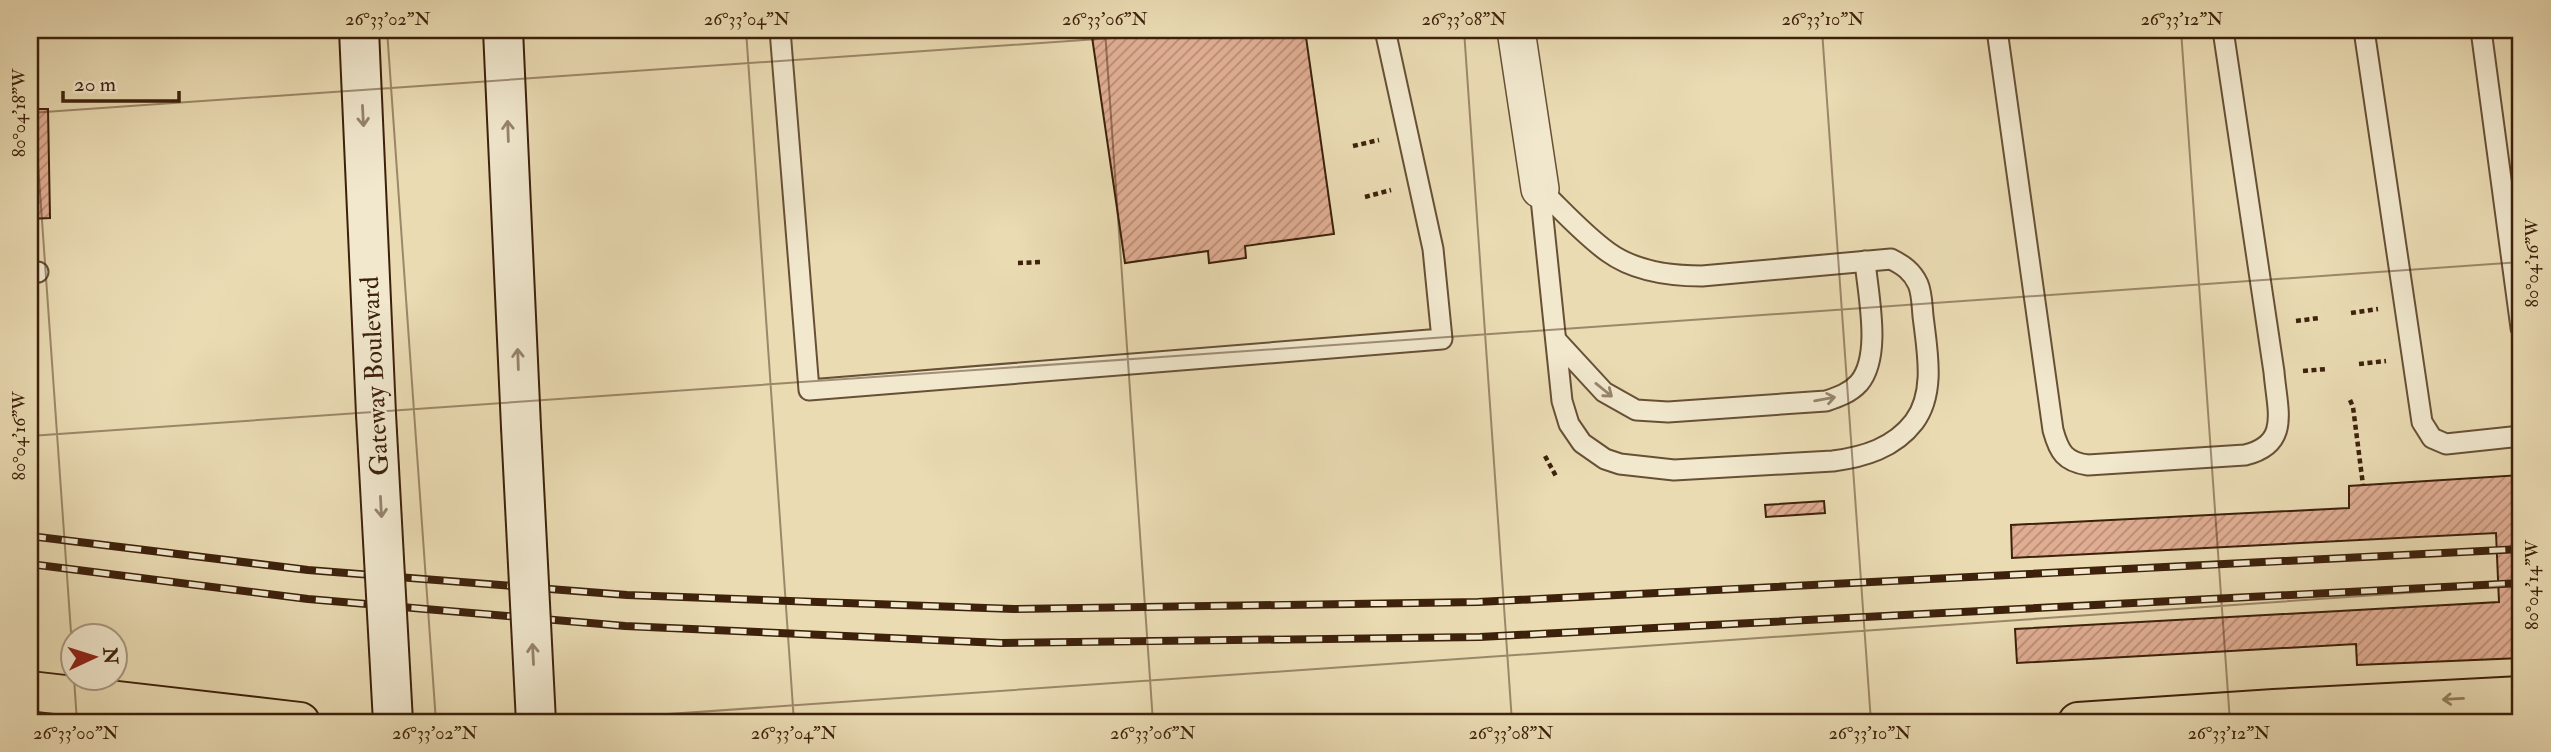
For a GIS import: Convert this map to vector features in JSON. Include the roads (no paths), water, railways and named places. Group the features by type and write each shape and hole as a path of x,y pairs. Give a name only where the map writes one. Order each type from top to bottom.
{"highway":[{"path":"30,691 300,722"},
{"path":"2078,722 2521,696"}],"main road":[{"name":"Gateway Boulevard","path":"359,30 393,722"},
{"path":"503,30 536,722"}],"street":[{"path":"1516,30 1540,189"}],"lane":[{"path":"780,30 808,390 1443,339 1433,249 1385,30"},
{"path":"1997,30 2053,430 2060,452 2066,459 2088,466 2245,455 2268,447 2275,439 2278,425 2274,372 2223,30"},
{"path":"2364,30 2422,422 2432,438 2446,444 2521,436"},
{"path":"2481,30 2521,328"},
{"path":"1540,189 1610,254 1647,269 1681,276 1713,276 1891,259 1908,268 1919,286 1928,360 1926,393 1914,421 1889,444 1861,456 1833,461 1674,470 1637,467 1605,458 1589,450 1569,425 1562,401 1540,189"},
{"path":"1557,341 1604,392 1636,411 1668,412 1826,401 1858,384 1870,362 1872,342 1865,261"}],"railway":[{"path":"30,536 308,570 627,595 1014,609 1478,602 2521,549"},
{"path":"30,564 308,599 625,626 1001,643 1480,637 2521,583"}]}
